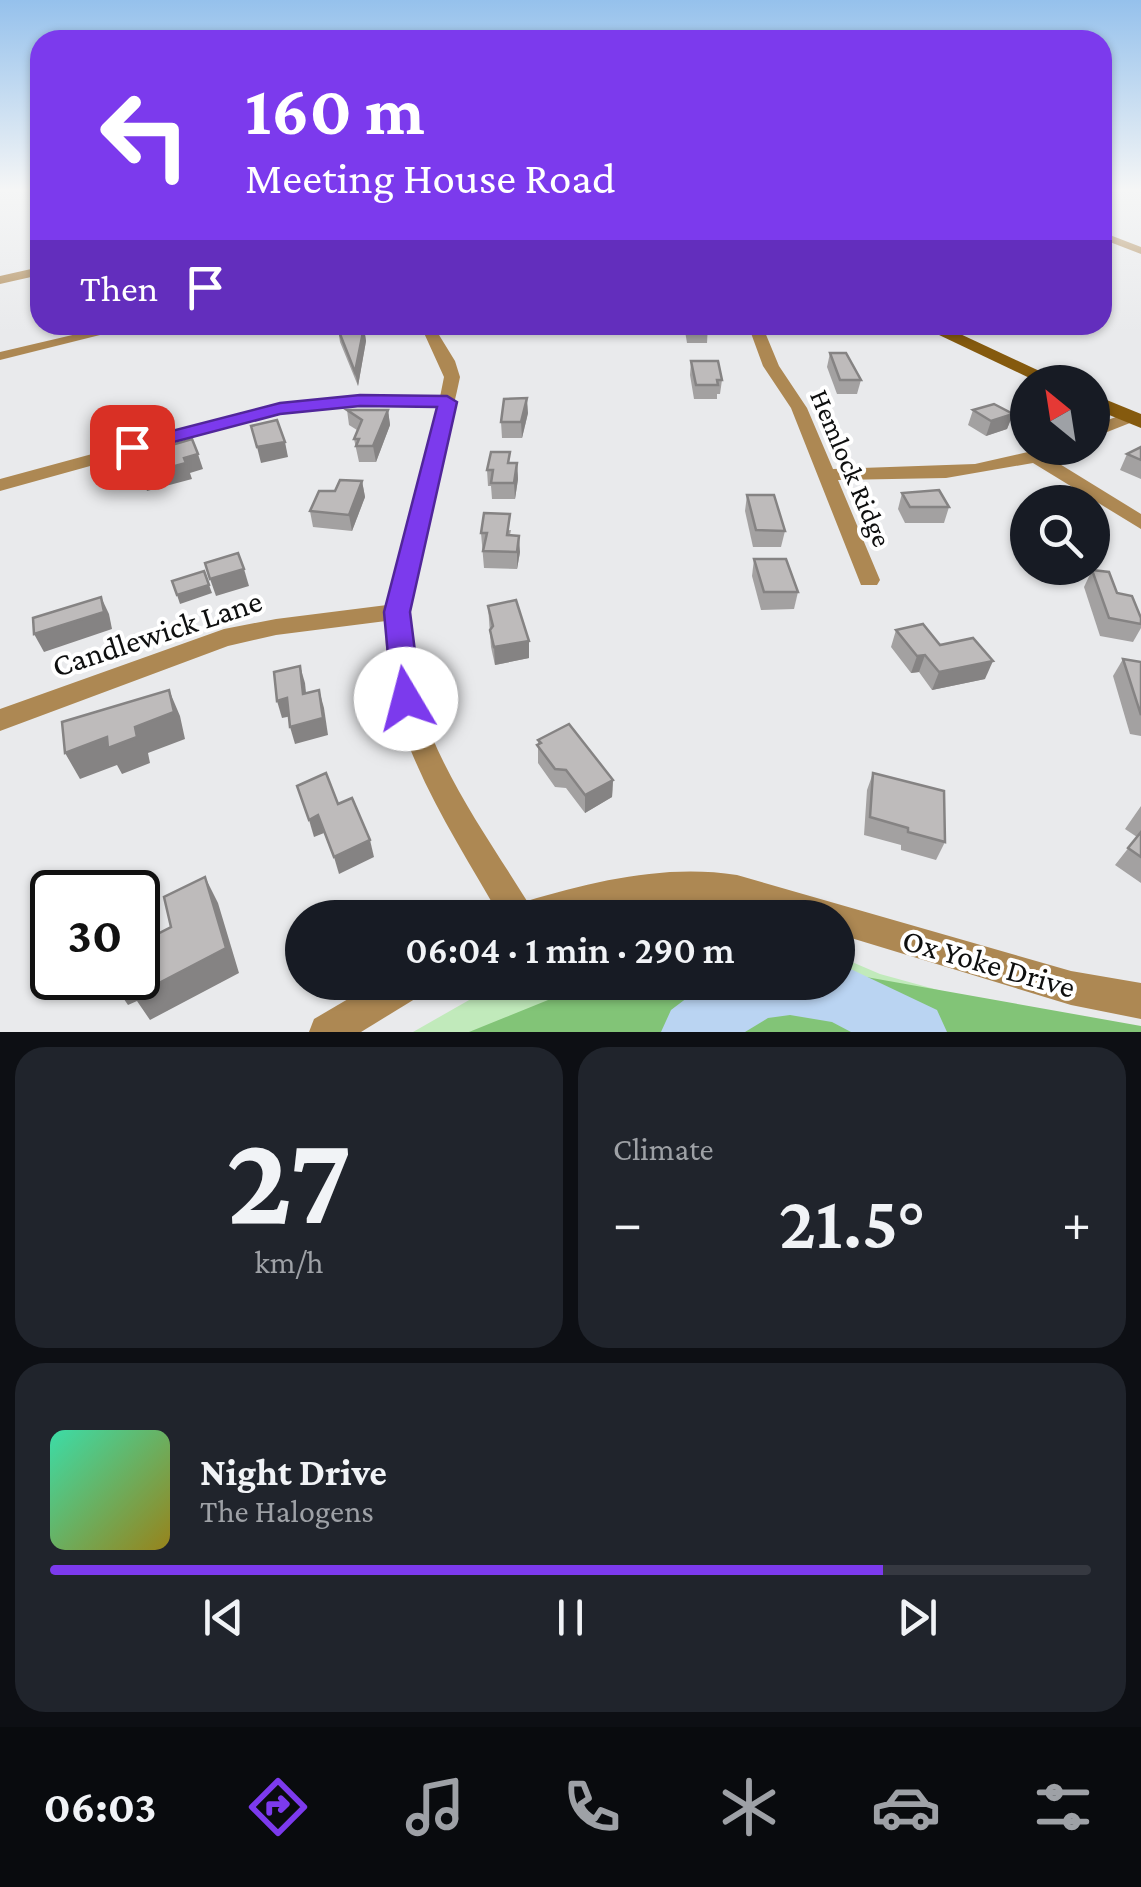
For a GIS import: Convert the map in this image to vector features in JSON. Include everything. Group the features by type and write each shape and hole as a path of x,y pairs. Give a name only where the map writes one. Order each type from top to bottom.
{"main road":[{"path":"949,335 1016,365"},
{"path":"1110,408 1135,420"}],"street":[{"path":"1112,239 1141,251"},
{"path":"0,280 30,273"},
{"path":"0,356 91,335"},
{"path":"432,335 448,360 452,378 397,612 406,699 420,742 512,900"},
{"name":"Hemlock Ridge","path":"759,335 772,366 799,408 869,580"},
{"path":"0,485 280,408 360,400 447,402"},
{"path":"1110,428 1135,420"},
{"path":"827,475 982,470 1010,464"},
{"path":"1048,465 1141,523"},
{"name":"Candlewick Lane","path":"0,720 224,638 276,627 397,612"},
{"name":"Ox Yoke Drive","path":"583,900 665,889 722,888 768,900"},
{"name":"Ox Yoke Drive","path":"855,924 1071,988 1141,1001"},
{"path":"327,1032 381,1000"}],"green space":[{"path":"855,963 880,974 1091,1032 413,1032 469,1000 855,1000"},
{"path":"855,975 1141,1026 1141,1032 469,1032 548,1000 855,1000"}],"building":[{"path":"340,335 362,335 355,372"},
{"path":"830,353 846,353 861,380 840,380"},
{"path":"691,361 718,361 722,380 717,380 718,385 696,385"},
{"path":"527,398 521,422 501,422 504,399"},
{"path":"994,404 1010,415 991,421 973,410"},
{"path":"347,410 388,410 373,446 356,446 359,439 354,439 362,420"},
{"path":"277,420 285,442 257,447 251,426"},
{"path":"192,439 198,454 184,458 186,463 141,475 134,456"},
{"path":"1141,447 1141,460 1127,454"},
{"path":"491,452 510,452 508,463 517,463 514,483 491,483 493,470 487,470"},
{"path":"340,480 362,481 349,515 310,511 319,491 335,491"},
{"path":"939,490 949,507 910,507 902,493"},
{"path":"747,495 774,495 785,531 756,530"},
{"path":"484,513 510,514 507,535 519,536 517,552 483,551 487,533 481,533"},
{"path":"238,553 244,569 210,579 205,563"},
{"path":"754,559 786,559 798,592 764,592"},
{"path":"204,571 209,585 177,595 172,581"},
{"path":"1110,575 1117,593 1132,596 1141,624 1109,618 1097,585 1110,585"},
{"path":"101,597 104,612 34,634 33,618"},
{"path":"516,600 529,641 494,647 488,606"},
{"path":"923,624 940,645 973,638 993,661 939,672 925,655 917,656 896,630"},
{"path":"1123,659 1141,662 1141,715"},
{"path":"300,666 303,694 319,690 323,718 290,727 287,698 277,701 274,672"},
{"path":"169,690 174,712 135,727 137,737 108,748 107,737 65,753 62,722"},
{"path":"569,724 613,780 585,795 566,770 555,769 537,745 541,743 538,740"},
{"path":"326,773 338,804 352,798 370,840 334,857 318,815 309,820 297,786"},
{"path":"873,773 944,791 945,842 870,817"},
{"path":"1141,832 1141,857 1128,848"},
{"path":"205,877 226,948 160,982 160,933 171,927 164,897"}],"waterway":[{"path":"693,1032 745,996 790,984 833,992 915,1032"}],"route":[{"path":"132,447 280,408 360,400 447,402 397,612 406,699"}]}
